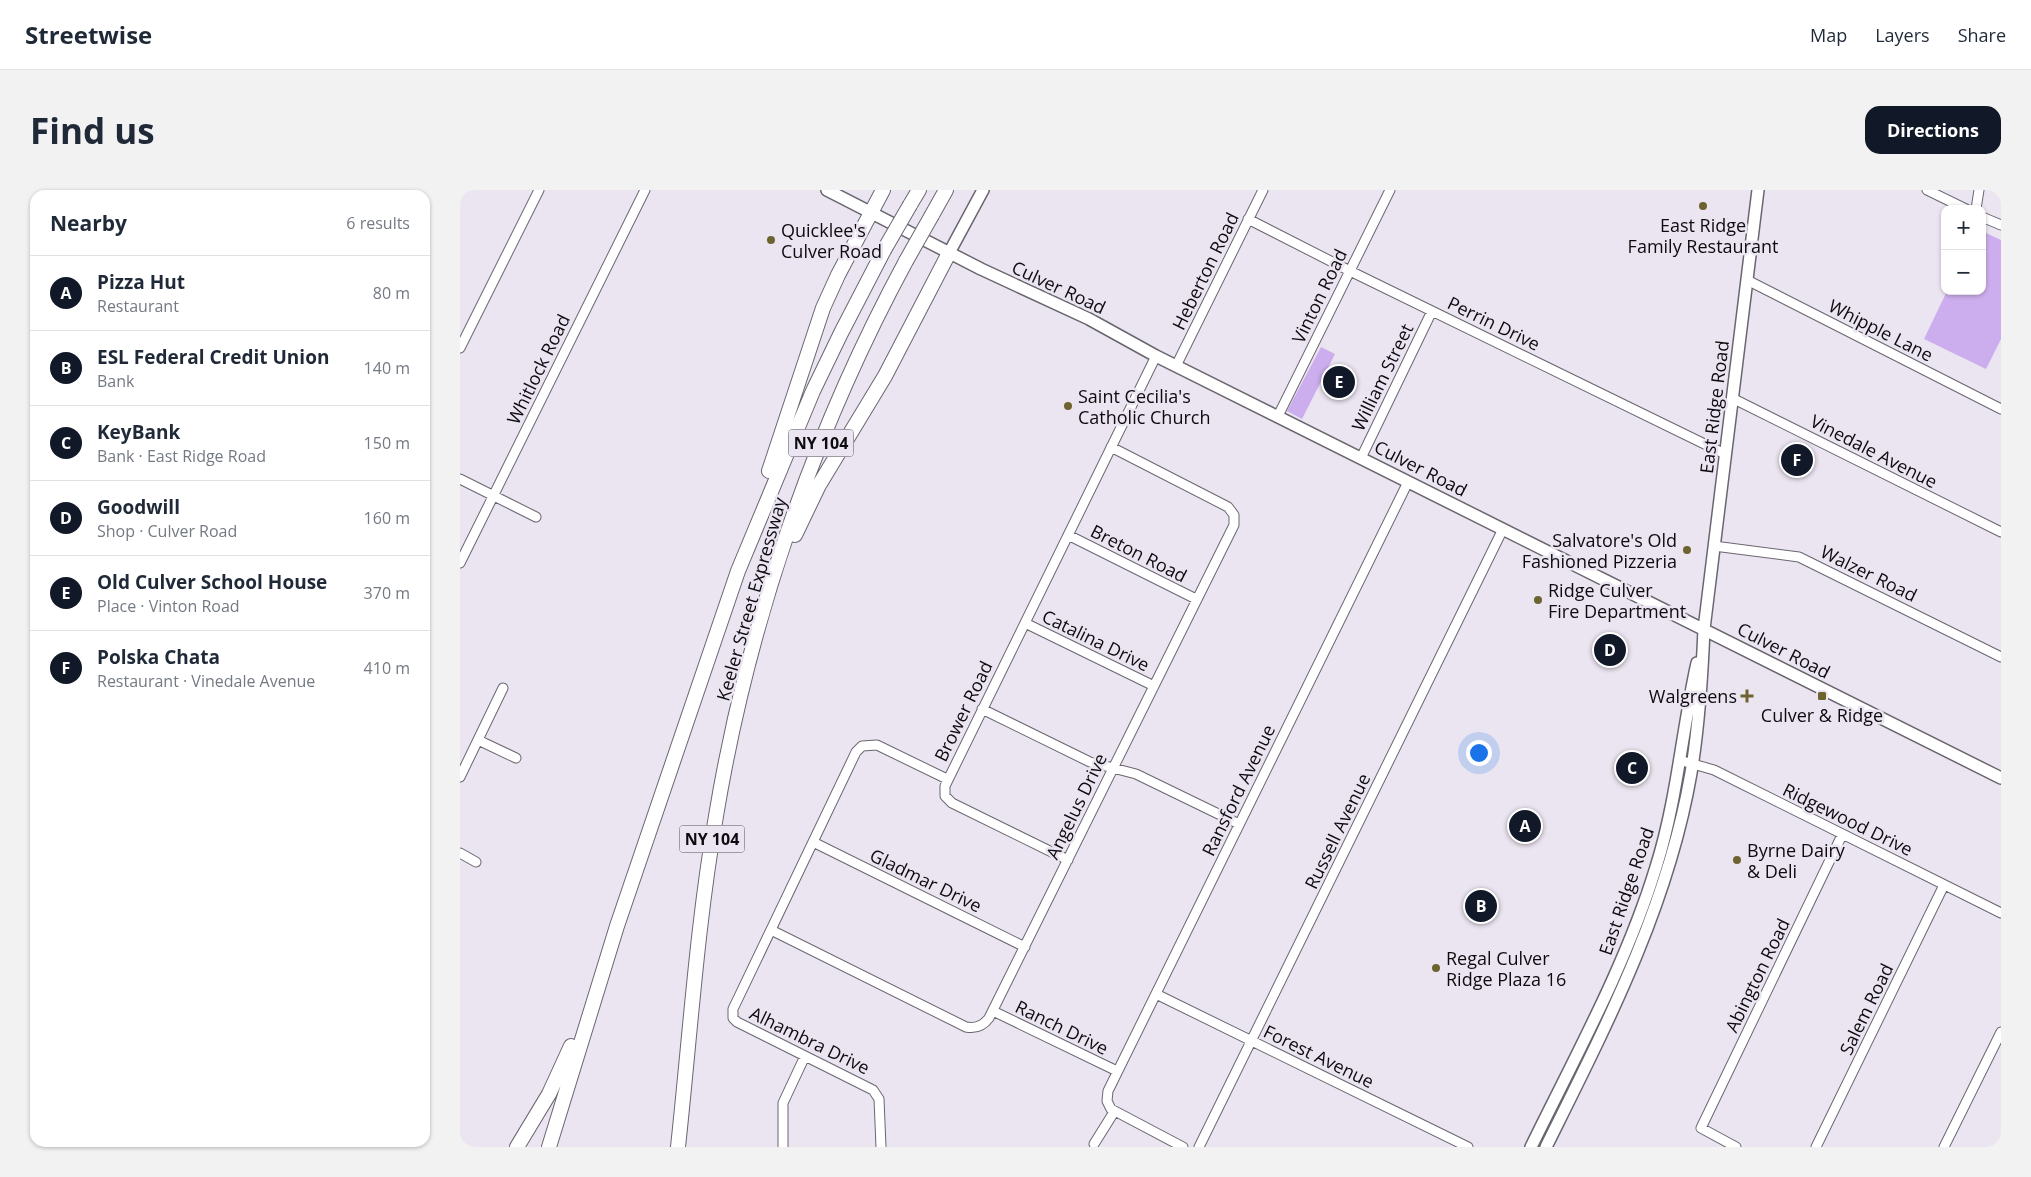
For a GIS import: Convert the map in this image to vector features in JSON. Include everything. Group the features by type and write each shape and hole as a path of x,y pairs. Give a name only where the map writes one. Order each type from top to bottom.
{"highway":[{"path":"733,583 820,317 838,275 884,190"},
{"name":"Keeler Street Expressway","path":"617,926 733,583 773,483 841,332 884,250 919,190"},
{"name":"Keeler Street Expressway","path":"688,1049 700,924 714,826 734,724 786,535 818,449 866,341 906,261 946,190"},
{"path":"758,634 780,571 807,508 885,376 949,253"},
{"path":"517,1147 542,1106 560,1071 617,926"},
{"name":"NY 104","path":"548,1147 617,926"},
{"path":"678,1147 688,1049"},
{"name":"NY 104","path":"684,1147 688,1049"}],"main road":[{"name":"Culver Road","path":"827,190 949,253 1089,319 1156,356 2001,778"},
{"path":"949,253 983,190"},
{"name":"East Ridge Road","path":"1531,1147 1603,1003 1634,931 1663,842 1704,629 1758,190"},
{"name":"East Ridge Road","path":"1546,1147 1617,1003 1646,934 1674,849 1693,763 1701,694 1704,629"}],"street":[{"path":"460,348 538,190"},
{"name":"Whitlock Road","path":"460,563 645,190"},
{"name":"Heberton Road","path":"1176,366 1263,190"},
{"name":"Vinton Road","path":"1278,416 1390,190"},
{"path":"1927,190 1958,205"},
{"path":"1977,205 1979,190"},
{"path":"1986,218 2001,226"},
{"name":"Perrin Drive","path":"1248,219 1350,271 1726,454"},
{"name":"Whipple Lane","path":"1747,280 2001,409"},
{"name":"William Street","path":"1362,458 1432,311"},
{"name":"Brower Road","path":"733,1018 733,1009 856,752 862,746 877,745 947,779 1156,356"},
{"name":"Vinedale Avenue","path":"1732,398 2001,532"},
{"name":"Angelus Drive","path":"771,930 966,1027 981,1026 985,1023 993,1011 1234,525 1235,520 1232,511 1219,501 1111,447"},
{"path":"460,479 536,517"},
{"name":"Ransford Avenue","path":"1114,1112 1108,1105 1106,1096 1408,482"},
{"name":"Russell Avenue","path":"1199,1147 1503,529"},
{"name":"Breton Road","path":"1068,535 1196,599"},
{"name":"Walzer Road","path":"1714,546 1799,557 2001,657"},
{"name":"Catalina Drive","path":"1024,623 1154,686"},
{"path":"460,777 503,688"},
{"path":"982,709 1090,762 1136,774 1239,824"},
{"path":"478,740 516,758"},
{"name":"Ridgewood Drive","path":"1679,760 1714,770 2001,913"},
{"path":"947,779 944,791 945,796 952,803 1068,860"},
{"name":"Abington Road","path":"1736,1147 1700,1128 1842,835"},
{"name":"Gladmar Drive","path":"812,842 1025,946"},
{"path":"460,853 476,862"},
{"name":"Salem Road","path":"1816,1147 1944,885"},
{"name":"Forest Avenue","path":"1156,994 1468,1147"},
{"name":"Ranch Drive","path":"993,1011 1118,1072"},
{"name":"Alhambra Drive","path":"733,1018 737,1022 873,1090 879,1099 881,1147"},
{"path":"1944,1147 2001,1032"},
{"path":"783,1147 783,1103 805,1056"},
{"path":"1094,1144 1114,1112 1184,1147"}],"shaded area":[{"path":"1986,233 2001,240 2001,339 1986,369 1924,339 1945,295 1986,295"},
{"path":"1321,347 1335,354 1302,419 1287,411"}],"place":[{"name":"East Ridge Family Restaurant","path":"1703,206"},
{"name":"Quicklee's Culver Road","path":"771,240"},
{"name":"Old Culver School House","path":"1339,382"},
{"name":"Saint Cecilia's Catholic Church","path":"1068,406"},
{"name":"Polska Chata","path":"1797,460"},
{"name":"Salvatore's Old Fashioned Pizzeria","path":"1687,550"},
{"name":"Ridge Culver Fire Department","path":"1538,600"},
{"name":"Goodwill","path":"1610,650"},
{"name":"Walgreens","path":"1747,696"},
{"name":"Culver & Ridge","path":"1822,696"},
{"name":"KeyBank","path":"1632,768"},
{"name":"Pizza Hut","path":"1525,826"},
{"name":"Byrne Dairy & Deli","path":"1737,860"},
{"name":"ESL Federal Credit Union","path":"1481,906"},
{"name":"Regal Culver Ridge Plaza 16","path":"1436,968"}]}
